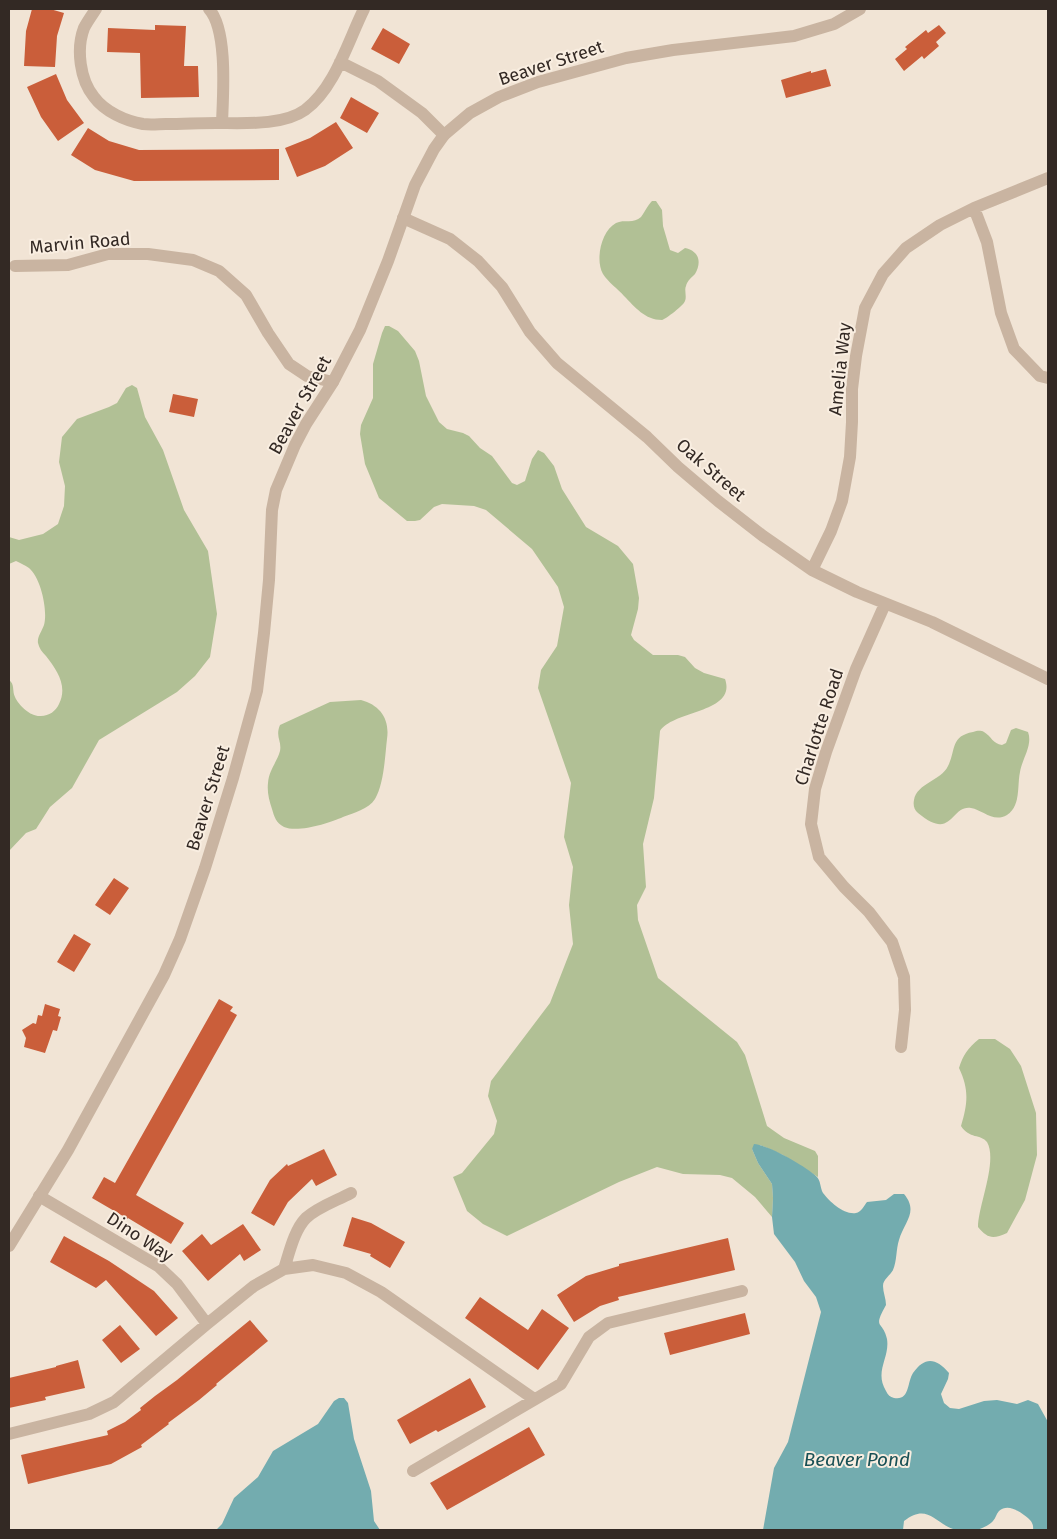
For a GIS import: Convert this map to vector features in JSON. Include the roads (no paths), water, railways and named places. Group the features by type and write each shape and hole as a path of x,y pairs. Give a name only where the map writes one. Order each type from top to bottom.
{"street":[{"path":"96,9 84,28 80,46 81,64 86,82 94,97 100,103 121,117 144,124 259,122 287,119 304,110 315,101 327,86 364,9"},
{"path":"209,9 218,28 222,61 222,123"},
{"name":"Beaver Street","path":"9,1246 68,1150 164,975 194,902 236,769 257,691 264,633 272,518 276,490 299,438 333,382 375,296 414,185 424,165 444,135 470,113 484,105 516,90 562,75 635,56 794,36 834,24 860,9"},
{"path":"340,62 378,81 422,113 444,135"},
{"name":"Amelia Way","path":"812,570 831,531 842,501 850,457 852,389 856,356 865,308 883,274 906,248 940,225 974,208 1048,178"},
{"path":"974,208 988,242 1001,313 1014,349 1040,376 1048,378"},
{"name":"Oak Street","path":"403,218 450,239 478,261 502,287 530,332 557,363 647,437 678,467 718,501 763,536 812,570 885,604 932,622 1048,678"},
{"name":"Marvin Road","path":"15,266 68,265 108,254 148,254 193,260 219,271 246,295 268,333 290,364 307,376 333,382"},
{"name":"Charlotte Road","path":"885,604 856,669 826,752 815,789 811,824 819,857 844,887 869,912 892,942 904,977 905,1010 901,1047"},
{"path":"284,1269 292,1243 304,1219 319,1209 351,1194"},
{"name":"Dino Way","path":"39,1196 158,1266 177,1284 207,1324"},
{"path":"9,1434 89,1414 114,1402 254,1286 284,1269 313,1265 346,1273 381,1292 534,1399"},
{"path":"413,1471 561,1384 589,1337 608,1323 742,1291"}],"water":[{"name":"Beaver Pond","path":"754,1144 777,1152 811,1172 818,1178 826,1197 833,1204 847,1212 856,1213 867,1202 886,1200 894,1194 904,1194 910,1206 910,1212 899,1240 893,1270 884,1281 886,1305 879,1322 887,1339 882,1371 883,1384 890,1396 894,1398 903,1397 913,1373 922,1364 931,1361 940,1364 949,1373 941,1394 944,1403 950,1408 959,1409 984,1401 997,1400 1017,1404 1028,1400 1038,1404 1048,1422 1048,1530 1033,1530 1032,1523 1028,1518 1012,1508 1005,1508 999,1511 994,1520 988,1525 973,1530 953,1529 930,1516 919,1514 904,1521 903,1530 763,1530 774,1468 788,1442 821,1312 816,1297 804,1281 795,1262 774,1234 772,1184 758,1163 752,1149"},
{"path":"344,1398 348,1403 354,1439 371,1491 374,1521 380,1530 216,1530 222,1524 234,1498 258,1477 273,1451 318,1424 334,1401"}]}
